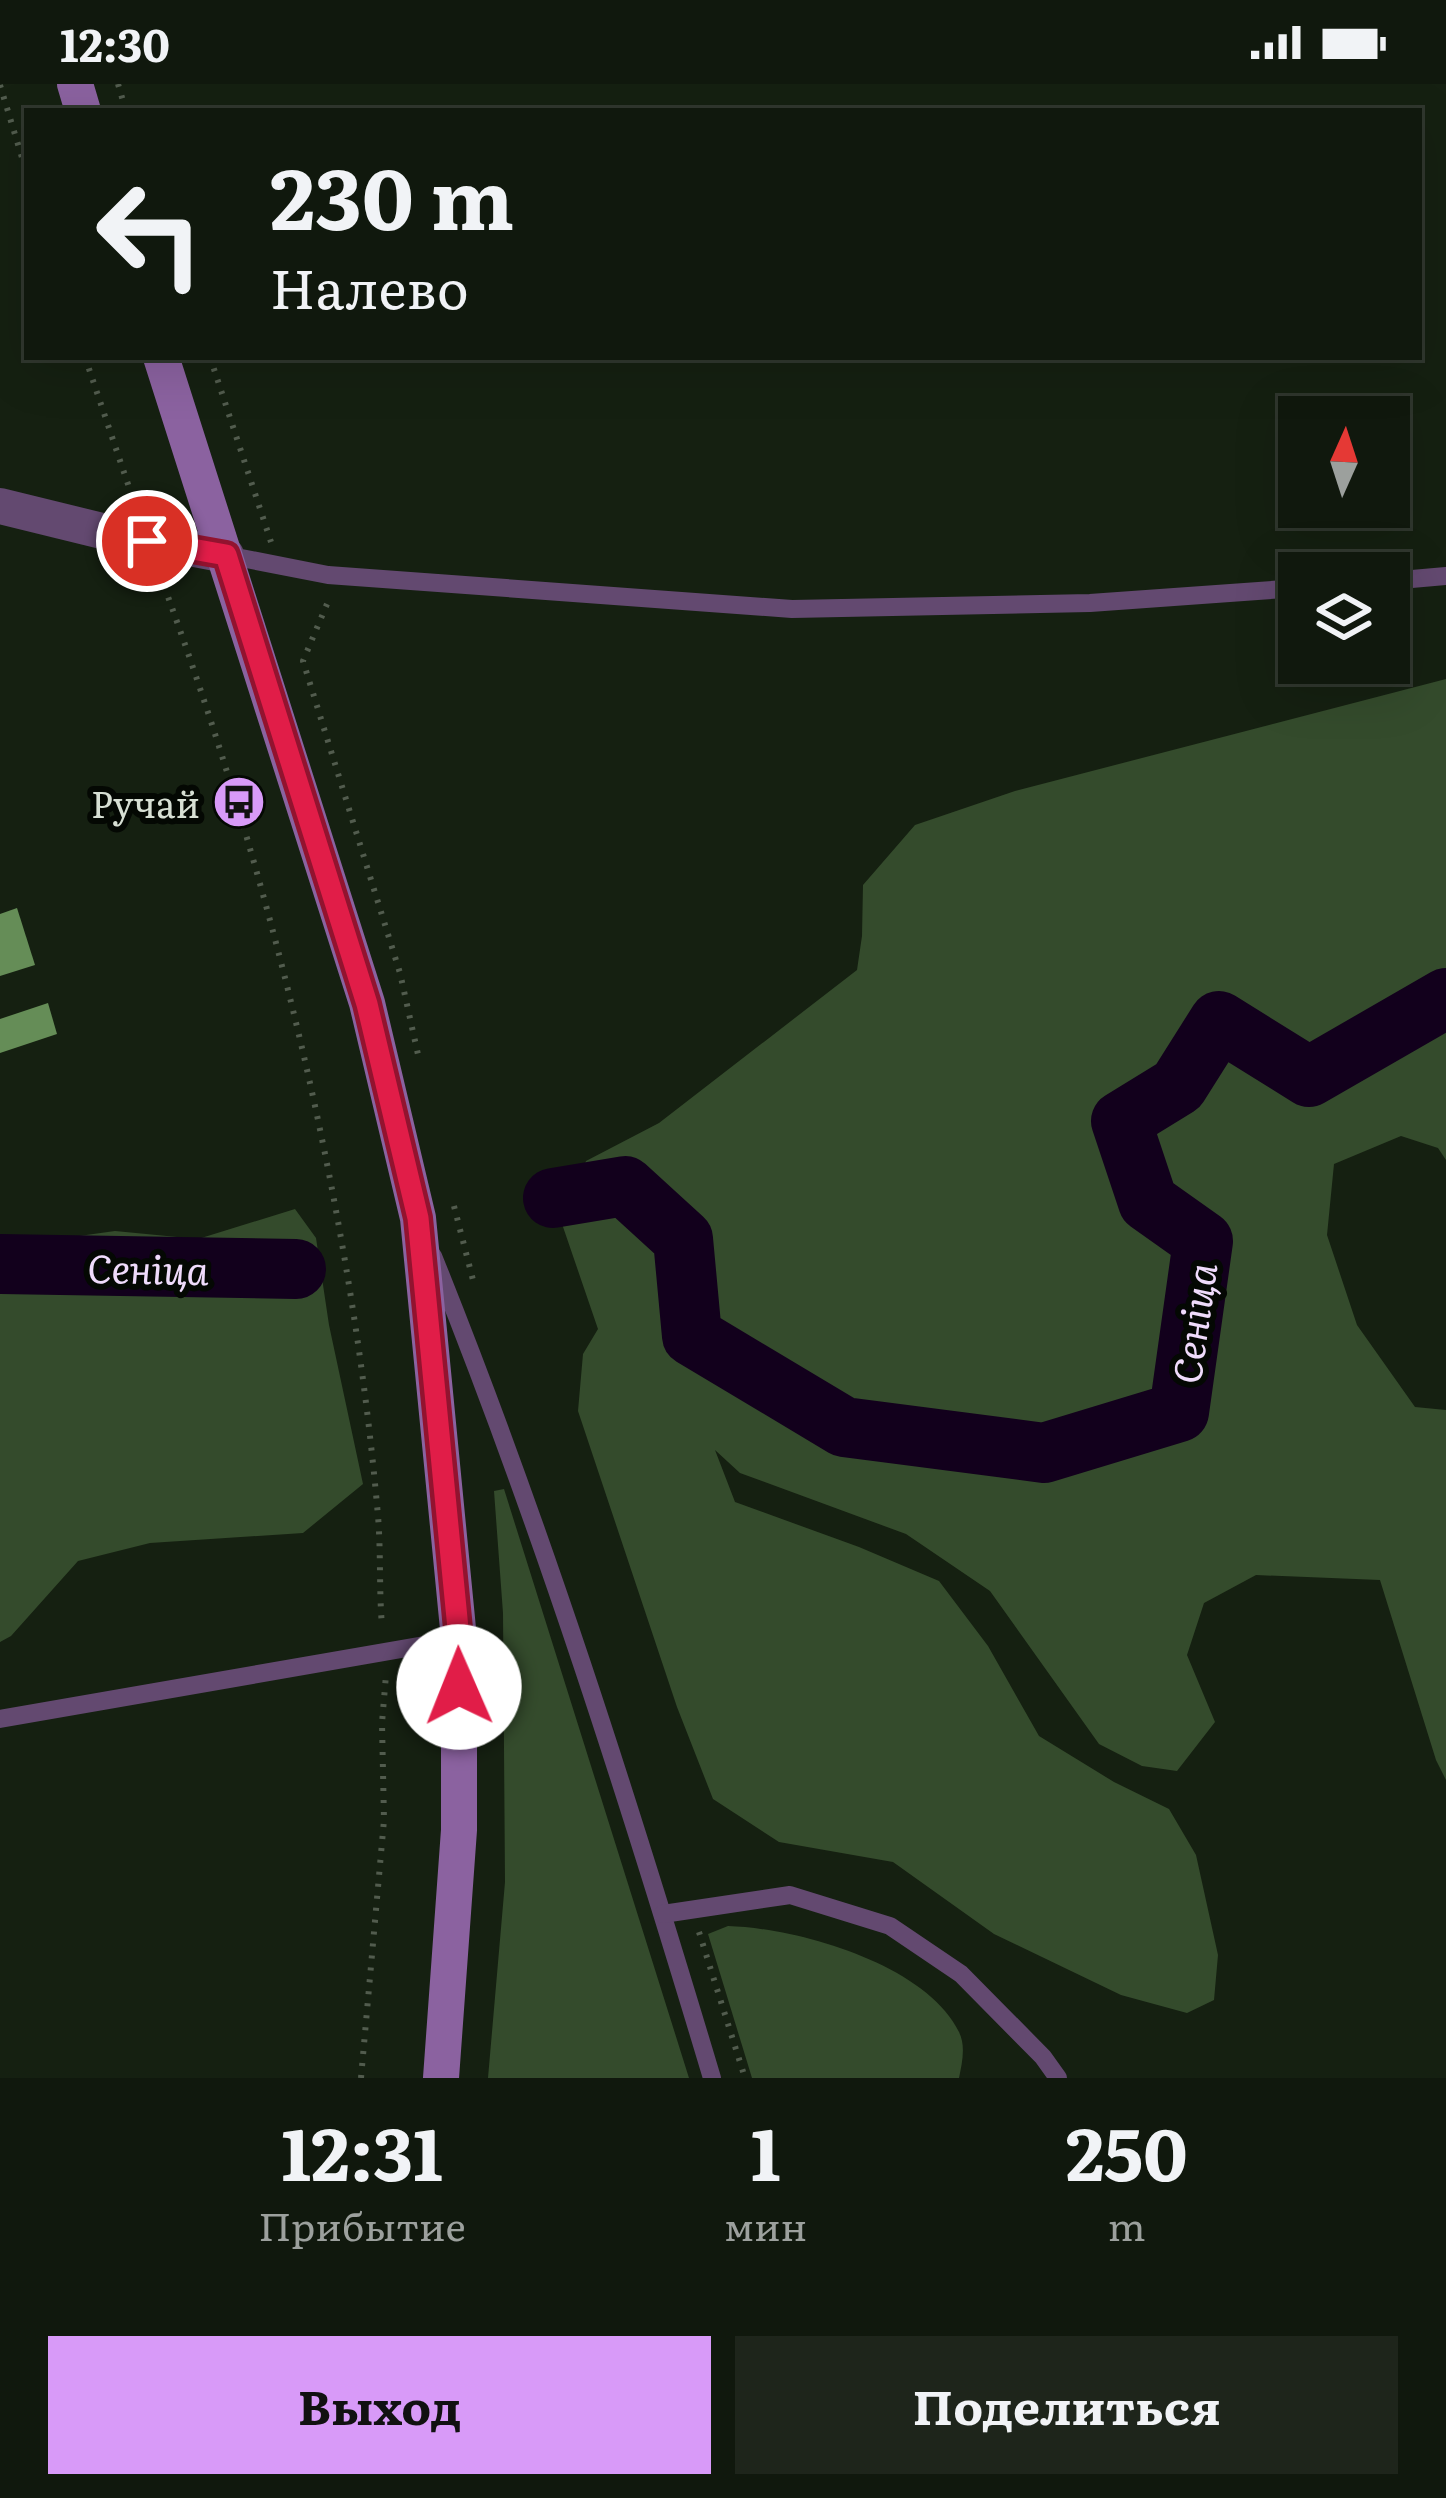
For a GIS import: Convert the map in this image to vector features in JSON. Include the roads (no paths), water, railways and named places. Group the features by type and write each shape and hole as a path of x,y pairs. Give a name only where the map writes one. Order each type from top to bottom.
{"street":[{"path":"162,360 367,1004 418,1218 459,1639 459,1830 441,2078"},
{"path":"0,506 226,555"}],"lane":[{"path":"226,555 328,575 792,609 1090,603 1278,590"},
{"path":"1410,579 1446,576"},
{"path":"418,1218 499,1419 663,1914 712,2078"},
{"path":"0,1719 36,1709 459,1639"},
{"path":"663,1914 790,1895 890,1926 961,1974 1058,2078"}],"waterway":[{"name":"Сеніца","path":"553,1198 625,1186 683,1239 692,1336 844,1427 1044,1453 1179,1412 1203,1241 1148,1202 1121,1121 1178,1086 1219,1021 1309,1077 1446,998"},
{"name":"Сеніца","path":"0,1264 296,1269"}],"place":[{"name":"Ручай","path":"239,802"}]}
